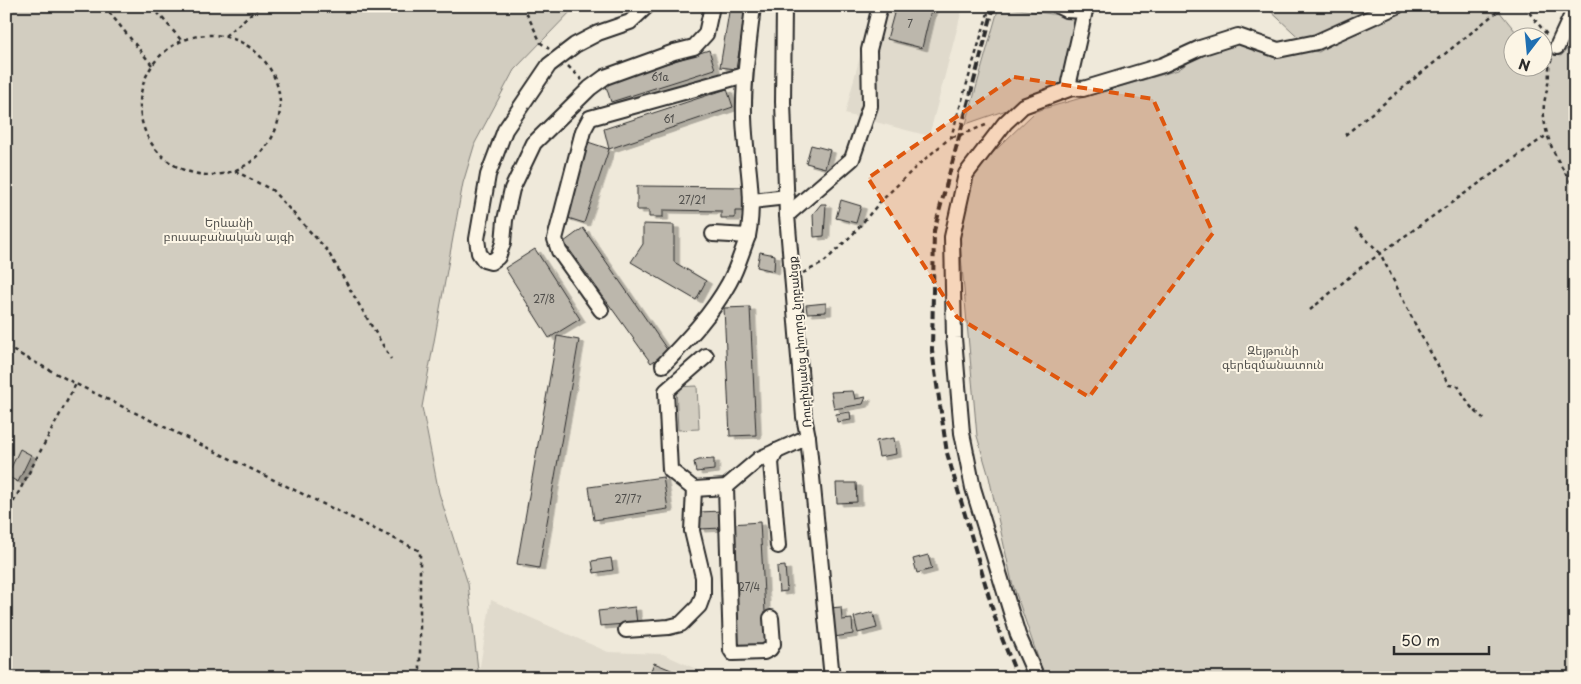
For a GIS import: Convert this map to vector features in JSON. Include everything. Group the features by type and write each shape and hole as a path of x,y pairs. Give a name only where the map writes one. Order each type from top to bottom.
{"street":[{"path":"647,6 630,22 598,33 575,45 549,65 528,94 505,130 488,175 477,239 479,253 484,260 491,262 498,257 503,243 505,220 512,189 534,143 590,88 605,77 674,52 694,47 706,34 712,6"},
{"path":"662,365 684,344 730,282 748,236 752,200 744,120 745,75 753,6"},
{"name":"Ռուբինյանց փողոց նրբանցք","path":"784,6 783,102 787,215 804,417 808,437 832,678"},
{"path":"787,215 852,158 870,106 869,50 880,6"},
{"path":"1037,678 1018,635 974,488 962,433 954,338 952,237 966,174 1005,123 1023,106 1072,88 1083,89 1163,65 1200,48 1238,36 1278,50 1317,42 1398,6"},
{"path":"1059,7 1076,12 1086,9 1069,82 1072,88"},
{"path":"1557,47 1575,8"},
{"path":"601,310 559,251 555,239 583,131 590,118 745,75"},
{"path":"752,200 787,197"},
{"path":"713,234 748,236"},
{"path":"706,356 666,391 670,470 694,489 726,488 759,458 808,437"},
{"path":"776,451 771,462 778,546"},
{"path":"726,488 731,650 733,653 764,652 770,649 773,644 771,618"},
{"path":"626,630 669,627 681,624 699,606 703,595 703,577 692,531 694,489"}],"path":[{"path":"104,6 152,64"},
{"path":"152,6 181,40"},
{"path":"225,36 260,6"},
{"path":"951,137 990,6"},
{"path":"1027,6 1054,11 1059,7"},
{"path":"1345,135 1504,6"},
{"path":"1524,6 1557,47 1547,67 1548,83 1544,105 1547,135 1561,170 1575,186"},
{"path":"203,35 225,36 246,44 263,59 275,78 280,100 278,122 270,143 255,160 235,171 213,176 191,173 170,164 154,149 143,129 139,107 142,85 152,64 164,50 181,40 203,35"},
{"path":"793,278 824,263 919,164 951,137 992,122 1005,123"},
{"path":"1310,310 1360,268 1547,135"},
{"path":"235,171 272,190 327,250 391,358"},
{"path":"1355,228 1380,254 1418,330 1449,386 1458,386 1470,407 1485,420"},
{"path":"6,347 76,384 420,550 420,678"},
{"path":"6,516 76,384"},
{"path":"6,672 18,678"}],"highlighted area":[{"path":"1014,77 1153,99 1213,233 1089,397 957,317 868,178"}],"shaded area":[{"path":"873,6 963,6 929,136 845,114"},
{"path":"491,600 608,652 663,654 716,678 478,678"}],"green space":[{"name":"Երևանի բուսաբանական այգի","path":"6,6 576,6 514,70 475,143 463,183 422,407 439,493 468,584 479,678 6,678"},
{"path":"999,6 1078,18 1064,87 1018,106 966,124"},
{"path":"1265,6 1376,6 1307,45"},
{"name":"Զեյթունի գերեզմանատուն","path":"1394,6 1495,6 1513,28 1504,28 1504,78 1554,78 1554,52 1561,56 1575,40 1575,678 1045,678 1012,582 989,477 977,436 959,233 972,173 1036,111 1178,70 1227,35 1319,52"},
{"path":"697,386 699,429 678,430 676,387"}],"building":[{"path":"730,6 747,6 736,69 720,67"},
{"path":"896,6 932,6 922,48 887,39"},
{"path":"709,50 715,69 611,102 605,83"},
{"path":"727,89 733,107 609,149 604,129"},
{"path":"588,142 609,149 584,223 565,217"},
{"path":"811,145 830,150 825,168 806,163"},
{"path":"637,186 746,187 746,211 735,211 735,218 721,218 721,211 663,210 663,217 649,217 649,210 637,210"},
{"path":"841,200 861,206 856,223 836,218"},
{"path":"821,204 826,204 824,236 814,237 813,214"},
{"path":"643,224 674,225 674,262 706,281 696,300 631,262 643,244"},
{"path":"583,228 668,351 651,363 564,242"},
{"path":"535,249 580,319 549,338 505,268"},
{"path":"760,252 775,255 774,271 757,267"},
{"path":"826,303 826,312 807,313 806,305"},
{"path":"750,307 756,435 730,436 724,308"},
{"path":"557,336 579,340 539,568 517,564"},
{"path":"853,391 855,399 866,397 863,404 834,409 831,392"},
{"path":"850,412 851,420 837,422 836,414"},
{"path":"894,438 896,454 879,457 876,441"},
{"path":"20,449 31,455 18,482 7,476"},
{"path":"714,459 714,470 696,472 694,462"},
{"path":"663,477 668,509 594,520 589,487"},
{"path":"836,483 856,483 857,502 837,503"},
{"path":"722,511 723,528 699,529 699,512"},
{"path":"760,522 767,648 738,649 731,524"},
{"path":"928,555 932,569 917,573 913,559"},
{"path":"611,558 613,570 594,573 592,561"},
{"path":"785,566 787,591 779,592 777,567"},
{"path":"635,607 637,623 600,626 598,611"},
{"path":"841,607 842,620 852,619 853,634 834,637 830,608"},
{"path":"873,612 877,628 858,633 854,617"},
{"path":"654,663 691,678 648,678"}],"railway":[{"path":"994,6 934,231 932,351 947,453 999,631 1018,678"}]}
